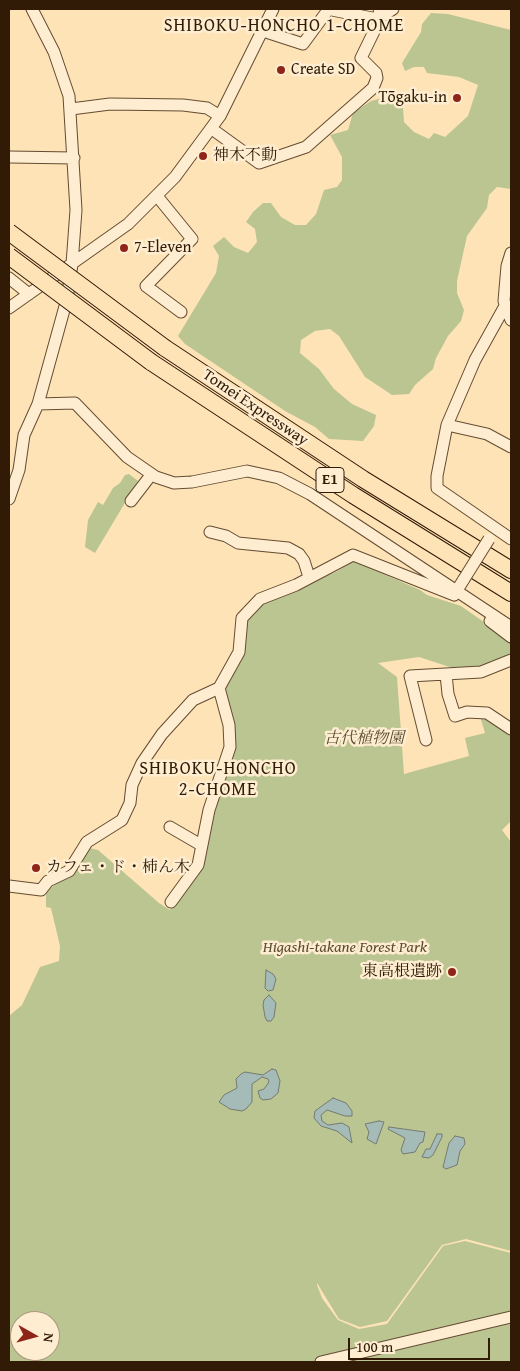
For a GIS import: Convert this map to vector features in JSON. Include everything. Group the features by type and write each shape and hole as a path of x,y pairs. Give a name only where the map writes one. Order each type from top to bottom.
{"highway":[{"name":"Tomei Expressway","path":"9,232 165,348 363,479 511,570"},
{"name":"Tomei Expressway","path":"9,256 151,362 344,490 511,593"}],"street":[{"path":"9,499 18,470 24,435 38,404 56,344 72,264 76,210 71,109 62,71 32,9"},
{"path":"9,308 128,224 180,171 220,116 273,9"},
{"path":"263,31 303,44 327,9 363,17 394,9"},
{"path":"212,128 259,162 306,147 373,88 377,78 376,73 361,58 380,13"},
{"path":"71,109 110,104 182,105 207,108 220,116"},
{"path":"9,157 74,158"},
{"path":"157,196 192,240 146,286 181,312"},
{"path":"511,254 507,266 505,306 511,320"},
{"path":"9,278 29,294"},
{"path":"505,306 475,360 447,425 437,476 437,488 492,534 511,539"},
{"path":"38,404 75,403 111,442 150,475 174,483 192,482 247,470 279,478 310,494 511,627"},
{"path":"447,425 487,434 511,447"},
{"path":"131,501 150,475"},
{"path":"210,532 226,536 238,543 288,548 299,554 304,561 309,577"},
{"path":"9,886 41,890 48,881 69,871 87,842 122,820 130,803 132,785 142,763 162,734 187,709 193,700 219,688 239,652 242,618 260,599 296,585 309,577 331,568 353,554 454,595 492,534"},
{"path":"458,591 466,602 511,637"},
{"path":"426,740 410,676 481,672 511,660"},
{"path":"446,674 448,694 455,716 467,712 487,713 511,729"},
{"path":"171,902 198,865 209,810 230,747 229,725 219,688"},
{"path":"170,826 201,845"},
{"path":"321,1362 511,1317"}],"green space":[{"path":"431,13 448,14 511,30 511,189 497,187 489,195 487,208 467,236 457,281 457,293 464,310 461,321 448,336 436,358 433,369 415,385 409,394 392,395 365,377 339,336 330,329 315,331 301,340 300,353 319,369 334,389 352,404 376,415 374,426 363,441 329,439 315,427 285,411 185,344 178,336 216,273 219,256 213,246 224,237 234,247 248,253 257,242 255,229 246,222 263,203 271,203 281,217 295,225 306,225 316,214 324,190 337,187 342,180 342,157 330,135 348,130 353,113 371,101 396,94 402,95 404,122 414,132 429,139 434,133 445,137 468,116 478,85 459,77 427,73 424,67 414,67 405,71 402,63 421,32 422,24"},
{"path":"129,474 138,481 95,553 85,547 88,520 98,502 103,505 113,488 120,483 125,475"},
{"name":"Higashi-takane Forest Park","path":"354,561 420,590 427,595 461,606 511,641 511,659 465,672 419,657 378,663 397,677 404,774 469,756 465,738 485,733 479,713 511,730 511,821 502,830 511,842 511,1251 466,1239 442,1245 387,1321 360,1327 339,1319 317,1283 317,1285 322,1298 338,1320 359,1329 387,1324 443,1246 465,1241 511,1253 511,1362 9,1362 9,1016 22,1005 40,967 59,961 60,946 51,908 46,907 46,891 72,873 89,848 98,850 159,903 170,910 202,865 206,833 232,747 222,692 245,616 261,602 336,572"}],"water":[{"path":"266,970 273,974 276,979 273,990 268,991 265,988"},
{"path":"269,995 276,1003 274,1017 271,1021 267,1021 263,1005 264,1000"},
{"path":"272,1069 276,1070 280,1081 278,1093 271,1099 263,1100 260,1098 258,1091 264,1089 269,1082 268,1079 262,1077 252,1084 252,1102 246,1109 242,1111 230,1109 219,1102 224,1095 237,1088 236,1079 241,1074 245,1072 263,1075"},
{"path":"333,1098 346,1103 352,1111 352,1116 345,1116 327,1110 321,1115 322,1121 328,1125 342,1123 349,1127 352,1143 337,1131 321,1126 314,1118 315,1111"},
{"path":"379,1121 384,1122 376,1144 367,1139 369,1132 365,1124"},
{"path":"389,1127 425,1132 423,1142 420,1143 415,1152 403,1154 401,1150 405,1138 388,1129"},
{"path":"437,1134 442,1134 442,1137 433,1155 429,1158 422,1157 426,1149 430,1149"},
{"path":"455,1136 464,1138 465,1144 460,1151 457,1165 446,1169 443,1167 449,1143"}],"place":[{"name":"Create SD","path":"281,70"},
{"name":"Tо̄gaku-in","path":"457,98"},
{"name":"神木不動","path":"203,156"},
{"name":"7-Eleven","path":"124,248"},
{"name":"カフェ・ド・柿ん木","path":"36,868"},
{"name":"東高根遺跡","path":"452,972"}],"district":[{"name":"SHIBOKU-HONCHO 1-CHOME","path":"284,26"},
{"name":"SHIBOKU-HONCHO 2-CHOME","path":"218,780"}],"park label":[{"name":"古代植物園","path":"364,739"}]}
